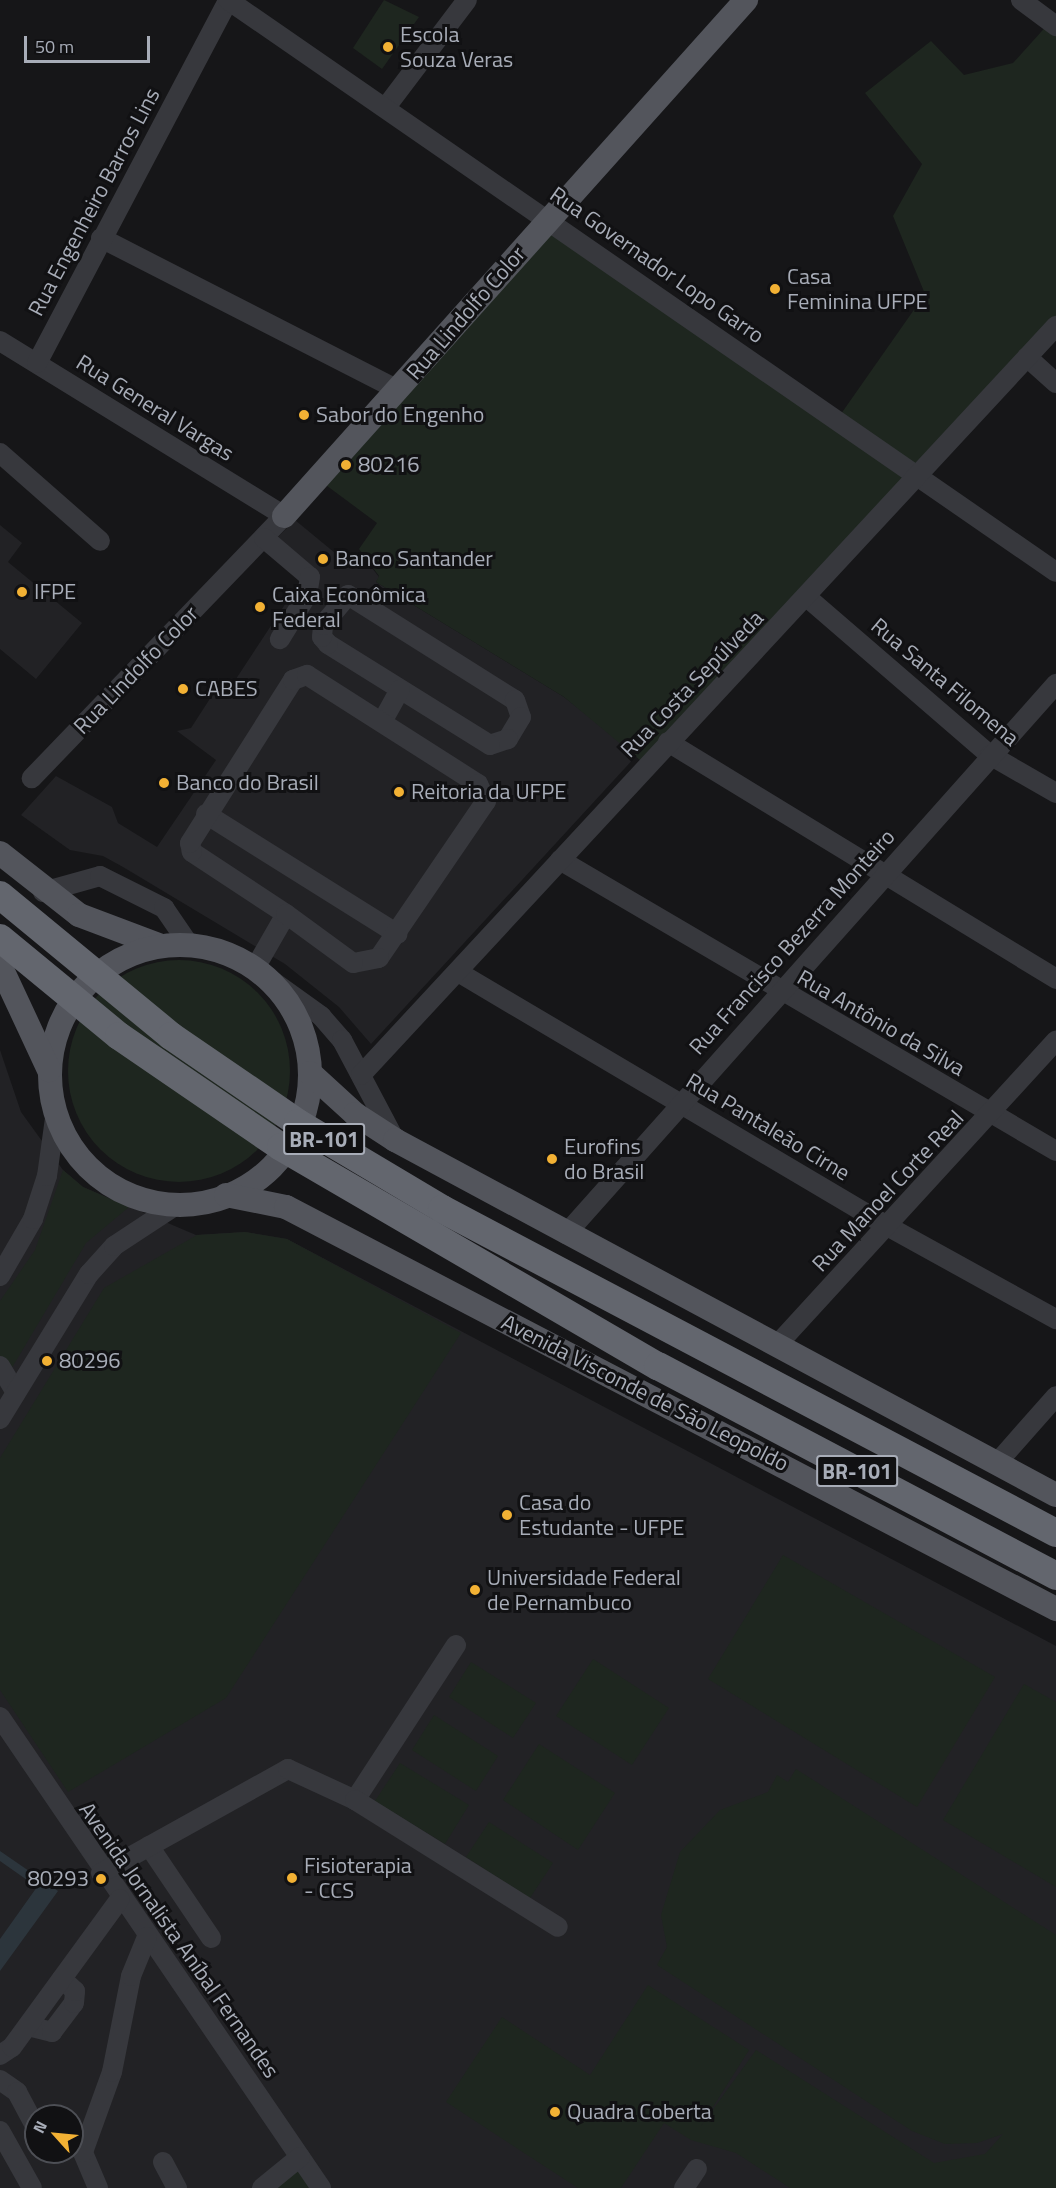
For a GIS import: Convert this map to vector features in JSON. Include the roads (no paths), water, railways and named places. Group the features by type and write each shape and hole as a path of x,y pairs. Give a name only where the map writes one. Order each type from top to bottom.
{"highway":[{"name":"BR-101","path":"0,895 162,1029 298,1123 442,1209 1056,1533"},
{"name":"Avenida Visconde de São Leopoldo","path":"0,938 119,1036 281,1147 658,1366 1056,1576"}],"main road":[{"name":"Rua Lindolfo Color","path":"284,516 549,217 746,0"},
{"path":"0,853 43,892 79,915 159,945"},
{"path":"0,965 34,1029 49,1072 56,1111 80,1161 100,1181 150,1203 178,1204 226,1195 265,1176 293,1143 308,1103 310,1073 291,1007 261,972 217,948 188,943 159,945 116,960 81,988 58,1027 49,1072"},
{"path":"310,1073 356,1114 395,1140 566,1234 1056,1495"},
{"name":"Avenida Visconde de São Leopoldo","path":"226,1195 286,1208 1056,1609"}],"street":[{"name":"Rua Governador Lopo Garro","path":"228,0 549,217 1056,572"},
{"name":"Rua Engenheiro Barros Lins","path":"37,363 228,0"},
{"path":"386,107 467,0"},
{"path":"1021,0 1056,26"},
{"path":"101,238 398,390"},
{"name":"Rua Costa Sepúlveda","path":"361,1075 668,742 809,598 917,476 1056,326"},
{"name":"Rua General Vargas","path":"0,341 284,516"},
{"path":"1027,357 1056,383"},
{"path":"0,453 100,541"},
{"name":"Rua Lindolfo Color","path":"32,778 284,516"},
{"path":"264,538 310,577 307,595 280,639"},
{"path":"355,596 515,700 521,717 508,739 490,745 400,690 322,637 340,599 355,596"},
{"name":"Rua Santa Filomena","path":"809,598 990,755 1056,793"},
{"path":"307,675 382,722 486,793 481,813 397,934 379,958 360,965 192,852 192,835 206,814 297,677 307,675"},
{"name":"Rua Francisco Bezerra Monteiro","path":"566,1234 679,1102 1056,684"},
{"path":"382,722 400,690"},
{"path":"668,742 883,876 1056,979"},
{"path":"206,814 397,934"},
{"name":"Rua Antônio da Silva","path":"561,860 779,991 1056,1151"},
{"path":"43,892 100,876 164,908 188,943"},
{"path":"286,915 261,972 321,1016 352,1053 395,1140"},
{"name":"Rua Pantaleão Cirne","path":"458,972 889,1227 1056,1318"},
{"name":"Rua Manoel Corte Real","path":"777,1345 889,1227 1056,1041"},
{"path":"0,1276 33,1219 47,1176 56,1111"},
{"path":"0,1419 89,1274 114,1246 178,1204"},
{"path":"0,1366 16,1393"},
{"path":"997,1462 1056,1396"},
{"path":"356,1800 456,1645"},
{"name":"Avenida Jornalista Aníbal Fernandes","path":"0,1717 101,1873 321,2188"},
{"path":"101,1873 288,1769 356,1800 558,1927"},
{"path":"149,1846 211,1938"},
{"path":"0,2055 28,2026 120,1899"},
{"path":"98,2188 84,2163 88,2130 112,2072 131,1976 147,1936"},
{"path":"0,2080 17,2092 24,2105"},
{"path":"0,2131 32,2188"},
{"path":"262,2188 300,2157"},
{"path":"163,2162 177,2188"},
{"path":"684,2188 697,2169"}],"place":[{"name":"Escola Souza Veras","path":"388,47"},
{"name":"Casa Feminina UFPE","path":"775,289"},
{"name":"Sabor do Engenho","path":"304,415"},
{"name":"80216","path":"346,465"},
{"name":"Banco Santander","path":"323,559"},
{"name":"IFPE","path":"22,592"},
{"name":"Caixa Econômica Federal","path":"260,607"},
{"name":"CABES","path":"183,689"},
{"name":"Banco do Brasil","path":"164,783"},
{"name":"Reitoria da UFPE","path":"399,792"},
{"name":"Eurofins do Brasil","path":"552,1159"},
{"name":"80296","path":"47,1361"},
{"name":"Casa do Estudante - UFPE","path":"507,1515"},
{"name":"Universidade Federal de Pernambuco","path":"475,1590"},
{"name":"Fisioterapia - CCS","path":"292,1878"},
{"name":"80293","path":"101,1879"},
{"name":"Quadra Coberta","path":"555,2112"}]}
